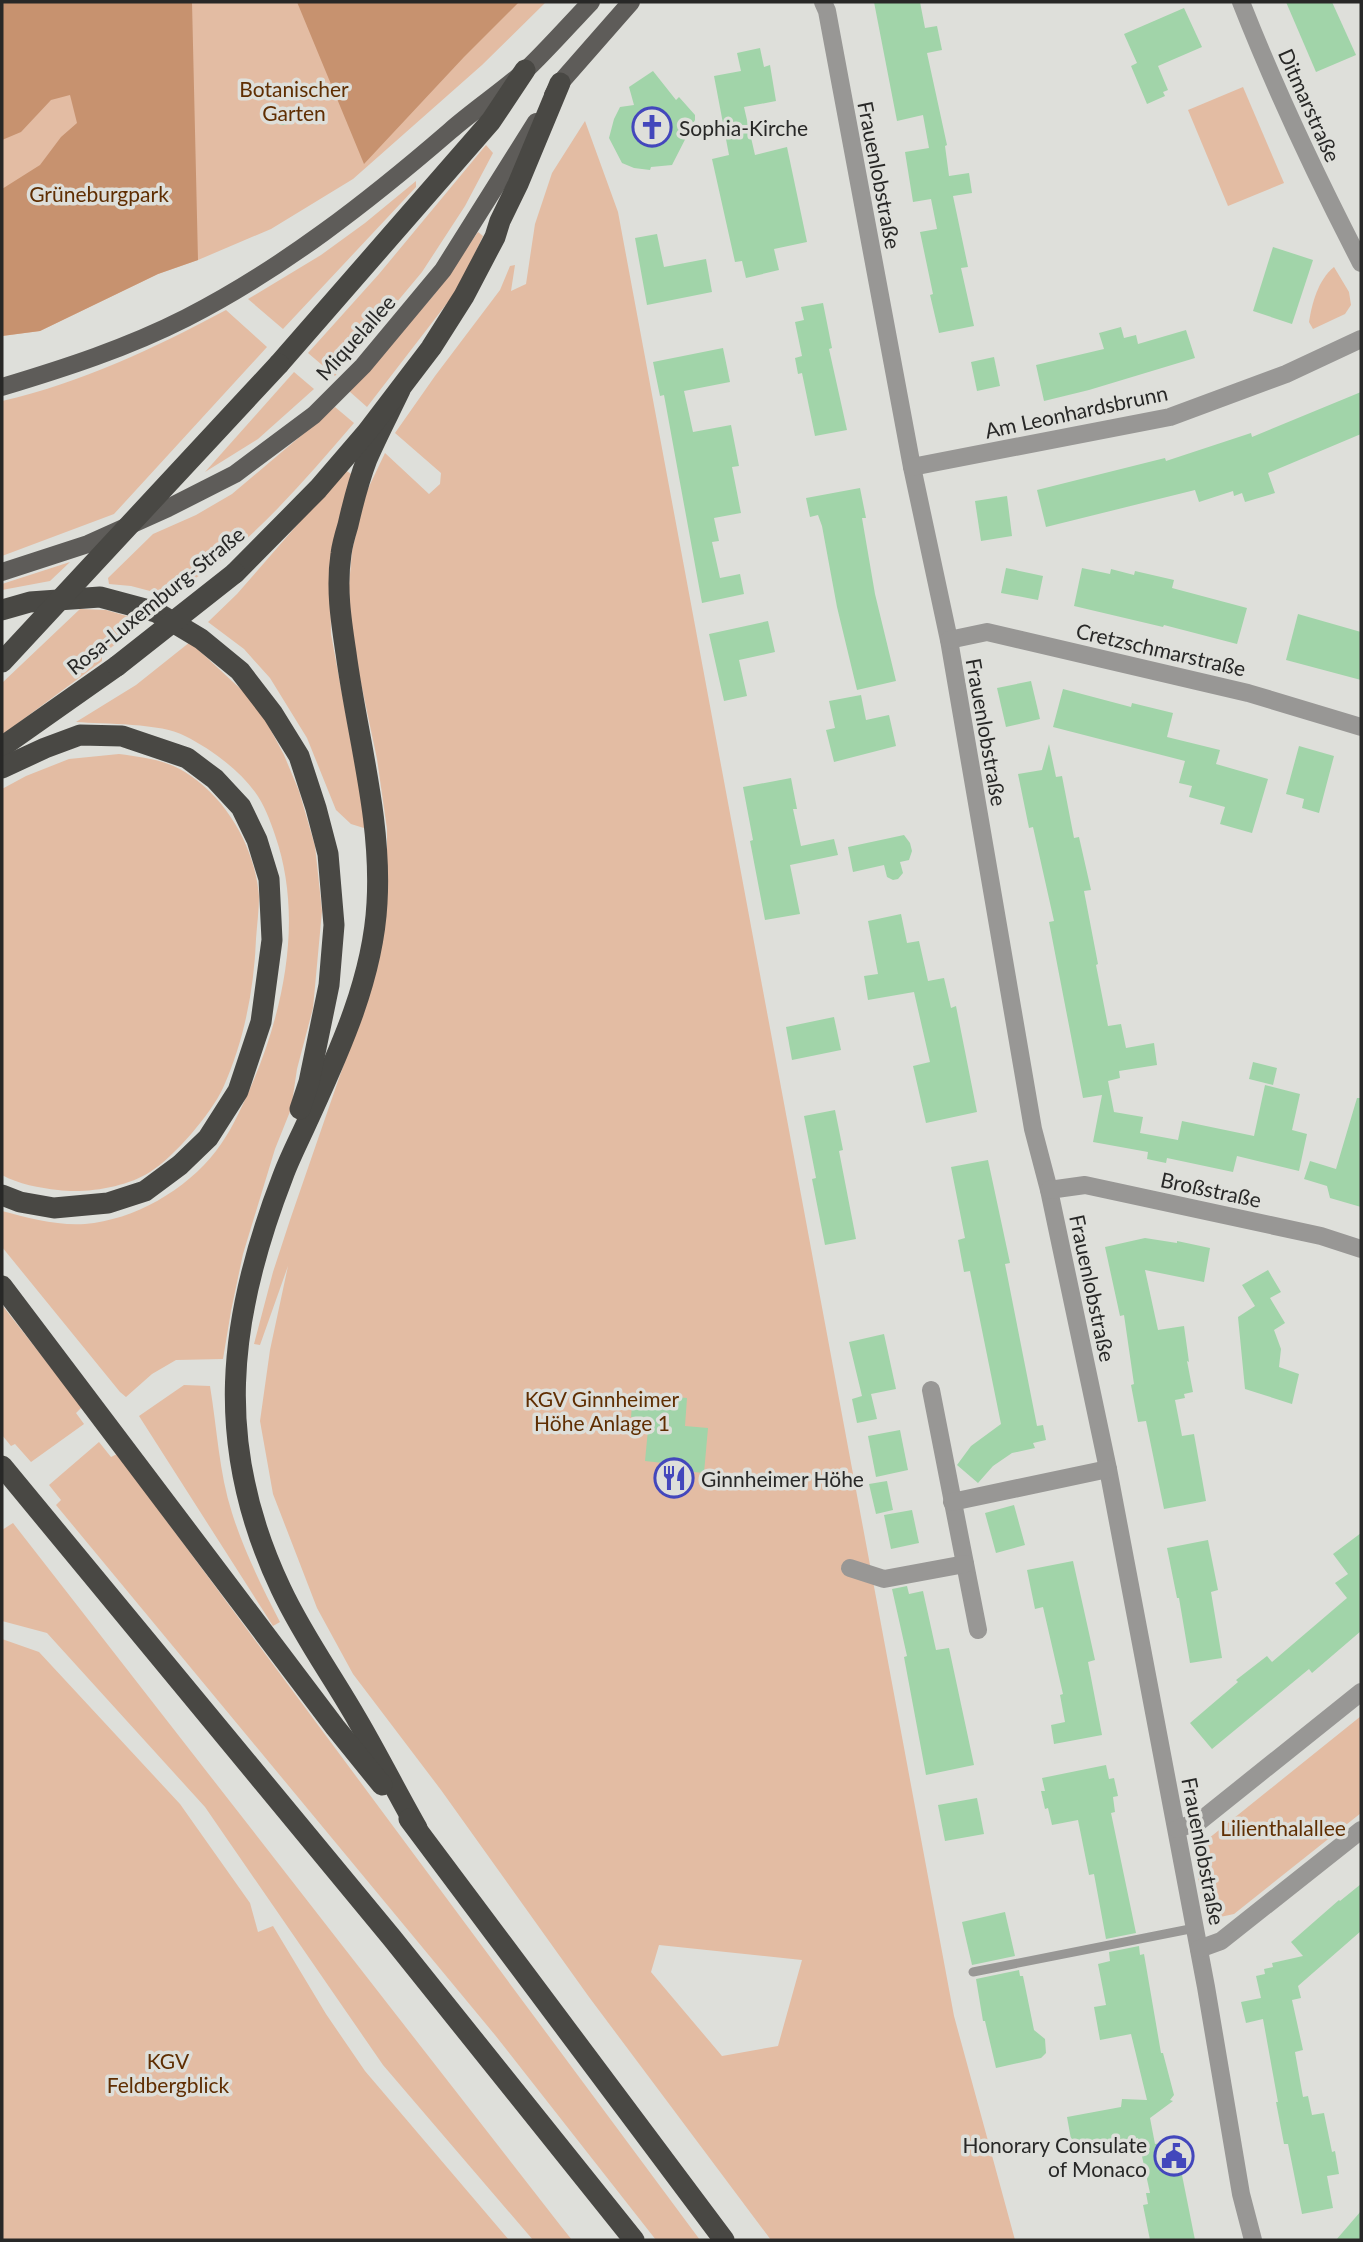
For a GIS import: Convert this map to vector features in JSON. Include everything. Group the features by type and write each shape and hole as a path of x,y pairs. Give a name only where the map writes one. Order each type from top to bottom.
{"highway":[{"path":"2,662 279,364 491,121 525,70"},
{"name":"Rosa-Luxemburg-Straße","path":"2,747 117,666 235,573 318,489 367,432 400,390 464,296 495,237 561,83"},
{"path":"284,1172 349,1024 367,965 377,903 376,841 368,775 351,688 338,596 341,553 358,486 400,390"},
{"path":"2,610 30,602 100,597 156,612 201,639 240,671 274,714 299,756 328,854 334,925 329,985 309,1083 254,1263 239,1337 235,1401 237,1447 255,1523 270,1564 294,1615 358,1721 417,1828"},
{"path":"2,768 80,735 122,736 187,758 215,779 240,807 257,840 269,879 272,940 261,1022 238,1091 208,1138 180,1165 145,1191 108,1203 54,1208 20,1202 2,1195"},
{"path":"2,1286 335,1727 417,1828 724,2240"},
{"path":"6,1472 384,1927 634,2240"}],"main road":[{"path":"2,387 86,361 135,341 234,292 288,258 400,175 525,70 591,2"},
{"name":"Miquelallee","path":"2,572 88,544 168,508 235,474 314,415 363,366 443,270 561,83 631,2"}],"street":[{"name":"Frauenlobstraße","path":"823,2 827,10 912,467 948,639 1031,1115 1108,1469 1177,1829 1241,2194 1253,2240"},
{"name":"Ditmarstraße","path":"1241,2 1315,174 1361,263"},
{"name":"Am Leonhardsbrunn","path":"912,467 1170,417 1286,374 1361,339"},
{"name":"Cretzschmarstraße","path":"948,639 987,632 1248,693 1361,727"},
{"name":"Broßstraße","path":"1049,1190 1085,1185 1321,1236 1361,1250"},
{"path":"931,1390 978,1630"},
{"path":"952,1502 1108,1469"},
{"path":"850,1568 884,1579 965,1563"},
{"path":"1177,1829 1200,1821 1361,1692"},
{"path":"1199,1949 1221,1941 1361,1830"}],"lane":[{"path":"973,1972 1195,1928"}],"green space":[{"name":"Botanischer Garten","path":"2,2 546,2 482,65 353,179 271,229 158,274 40,331 2,336"},
{"name":"Grüneburgpark","path":"2,2 192,2 198,260 158,274 40,331 2,336 2,189 40,165 61,137 77,123 70,95 51,100 21,132 2,140"},
{"path":"297,2 519,2 364,164"},
{"path":"1243,87 1284,183 1228,206 1188,110"},
{"name":"KGV Ginnheimer Höhe Anlage 1","path":"585,121 618,212 954,2016 1015,2240 771,2240 353,1674 317,1608 273,1494 260,1421 270,1350 288,1266 260,1345 254,1344 273,1272 366,1000 387,883 387,829 377,759 351,636 349,586 352,551 365,495 385,453 429,494 440,484 441,473 395,433 500,290 510,266 515,265 511,291 526,284 535,224 552,173","holes":["659,1945 802,1960 778,2046 722,2056 651,1972"]},
{"path":"486,145 493,153 465,206 422,272 335,376 308,353 379,274"},
{"path":"416,181 416,187 283,329 248,299 321,255"},
{"path":"478,232 483,236 458,289 367,407 349,391 433,296"},
{"path":"1334,267 1349,292 1351,305 1345,314 1313,329 1309,322 1314,300 1324,278"},
{"path":"226,310 267,347 114,514 2,556 2,401 60,385 117,363"},
{"path":"294,372 314,389 258,439 205,472"},
{"path":"335,407 354,423 282,504 227,555 169,596 131,586 109,584 108,578 153,534 196,515 232,494"},
{"path":"345,470 353,475 330,577 331,634 367,829 351,824 336,810 307,738 270,678 244,649 208,622 237,594"},
{"path":"70,562 50,581 2,590 2,584"},
{"path":"80,609 106,610 144,621 102,655 102,661 2,735 2,683"},
{"path":"190,642 247,695 267,723 284,755 299,791 315,846 322,911 313,1008 297,1069 291,1109 275,1149 243,1254 223,1359 176,1360 152,1374 126,1397 2,1247 2,1211 54,1223 85,1224 122,1216 158,1201 204,1165 226,1137 249,1091 272,1029 286,965 288,899 284,867 275,835 258,797 241,775 223,760 195,741 175,732 148,726 76,722 136,685"},
{"path":"119,754 162,762 185,772 214,796 236,826 252,860 259,896 250,996 237,1052 223,1088 201,1122 170,1156 150,1172 130,1182 81,1191 44,1188 2,1175 2,789 69,759"},
{"path":"2,1305 82,1407 76,1413 84,1424 31,1462 15,1444 11,1446 2,1435"},
{"path":"184,1385 210,1386 228,1498 248,1555 280,1622 273,1626 139,1416"},
{"path":"99,1442 111,1457 117,1454 700,2240 656,2240 495,2035 56,1505 61,1500 49,1485"},
{"path":"13,1523 572,2240 533,2240 383,2065 205,1807 47,1633 2,1621 2,1530"},
{"name":"KGV Feldbergblick","path":"2,1639 39,1652 180,1804 250,1903 258,1932 273,1926 326,2014 365,2071 509,2240 2,2240"},
{"name":"Lilienthalallee","path":"1361,1716 1361,1813 1234,1914 1220,1917 1213,1912 1203,1900 1199,1886 1198,1847"}],"building":[{"path":"874,2 920,2 925,28 937,26 942,50 927,53 947,145 949,176 969,173 972,193 953,196 968,267 961,268 974,326 939,333 920,232 937,229 931,199 913,202 905,152 929,148 923,115 897,121"},
{"path":"1286,2 1332,2 1356,55 1316,72"},
{"path":"1184,8 1202,47 1158,66 1168,90 1163,92 1165,96 1147,104 1131,66 1137,63 1124,34"},
{"path":"760,48 764,67 770,65 776,101 744,107 755,155 787,147 807,242 774,249 779,270 746,278 742,261 735,262 712,159 729,155 714,76 741,71 737,53"},
{"name":"Sophia-Kirche","path":"653,71 676,100 679,97 695,115 695,120 672,165 651,167 650,170 622,163 609,138 620,107 634,105 629,87"},
{"path":"283,107 289,110 292,116 289,122 283,125 277,122 274,116 277,110"},
{"path":"657,234 664,267 706,259 712,292 647,305 635,238"},
{"path":"1273,247 1313,260 1292,324 1253,311"},
{"path":"823,303 832,348 829,349 847,430 815,436 802,373 798,374 795,358 802,356 795,322 804,320 801,307"},
{"path":"1121,327 1124,338 1136,335 1138,344 1186,330 1195,358 1044,401 1036,365 1104,349 1099,333"},
{"path":"723,348 730,382 684,391 693,432 731,425 739,466 732,467 741,513 714,518 719,541 712,542 720,578 740,574 744,594 702,603 664,395 660,396 653,362"},
{"path":"994,357 1000,386 977,391 971,362"},
{"path":"1361,392 1361,434 1268,473 1275,493 1245,502 1242,493 1234,496 1233,491 1199,502 1195,490 1046,527 1037,490 1165,458 1166,461 1251,433 1252,437"},
{"path":"860,488 866,518 862,518 875,594 896,681 857,690 837,607 822,526 818,515 810,517 806,498"},
{"path":"1007,496 1012,536 981,541 975,501"},
{"path":"1006,568 1043,576 1038,600 1001,593"},
{"path":"1082,568 1110,574 1111,569 1134,575 1135,571 1174,580 1172,588 1247,608 1237,644 1074,606"},
{"path":"1298,614 1361,632 1361,680 1286,660"},
{"path":"768,621 775,652 739,660 747,696 724,701 709,634"},
{"path":"1031,681 1040,719 1006,727 997,688"},
{"path":"1063,689 1131,707 1132,703 1173,713 1167,737 1220,750 1216,764 1268,779 1252,833 1220,824 1225,807 1189,797 1192,786 1179,783 1185,761 1053,727"},
{"path":"861,695 866,720 889,715 896,746 834,762 826,730 835,728 829,701"},
{"path":"1049,744 1056,777 1062,776 1074,838 1079,837 1091,890 1084,891 1108,1026 1121,1024 1126,1048 1154,1043 1157,1065 1119,1071 1120,1078 1108,1081 1114,1112 1143,1117 1140,1133 1178,1140 1182,1121 1254,1136 1265,1085 1300,1094 1292,1130 1307,1134 1299,1171 1237,1156 1233,1172 1167,1158 1166,1163 1147,1159 1148,1152 1093,1142 1102,1095 1083,1098 1049,922 1054,921 1033,827 1029,828 1018,774 1042,770"},
{"path":"1299,746 1334,756 1319,813 1302,808 1304,799 1286,794"},
{"path":"791,778 797,809 793,809 801,846 834,839 838,855 790,865 800,914 765,920 743,787"},
{"path":"904,835 912,851 909,860 900,862 903,873 898,879 887,877 884,865 853,872 848,847"},
{"path":"901,914 907,943 919,941 928,981 944,978 951,1008 956,1006 977,1112 926,1123 913,1066 930,1062 914,992 868,1000 864,976 878,974 868,921"},
{"path":"834,1017 841,1050 792,1060 786,1027"},
{"path":"1253,1062 1277,1068 1273,1085 1249,1079"},
{"path":"1357,1098 1361,1098 1361,1207 1330,1198 1327,1186 1304,1179 1310,1161 1336,1169"},
{"path":"835,1110 843,1150 839,1151 856,1239 825,1245 812,1179 816,1178 804,1116"},
{"path":"988,1160 1010,1263 1005,1264 1037,1426 1043,1425 1046,1440 1033,1443 1035,1448 1012,1453 993,1466 978,1483 957,1465 971,1446 1001,1424 970,1271 964,1272 958,1240 965,1238 951,1167"},
{"path":"1145,1238 1210,1248 1204,1282 1145,1270 1158,1330 1184,1326 1193,1392 1184,1394 1185,1398 1175,1400 1182,1436 1194,1434 1206,1501 1164,1509 1146,1421 1138,1422 1131,1385 1134,1384 1124,1315 1120,1316 1105,1247"},
{"path":"1268,1270 1281,1292 1270,1298 1285,1323 1274,1330 1281,1349 1279,1367 1299,1374 1292,1404 1245,1389 1238,1317 1255,1306 1242,1285"},
{"path":"884,1334 896,1389 871,1394 877,1419 857,1423 852,1399 862,1396 849,1342"},
{"path":"633,1393 687,1398 685,1426 708,1428 704,1473 662,1469 663,1463 645,1461 649,1419 631,1417"},
{"path":"900,1430 908,1470 876,1477 868,1436"},
{"path":"887,1481 893,1510 876,1514 869,1484"},
{"path":"1014,1505 1025,1545 996,1553 985,1513"},
{"path":"912,1510 919,1543 891,1549 884,1515"},
{"path":"1361,1533 1361,1631 1312,1673 1309,1669 1212,1749 1190,1723 1238,1682 1236,1680 1267,1656 1272,1662 1347,1598 1335,1583 1348,1574 1333,1554"},
{"path":"1208,1540 1218,1590 1211,1592 1222,1658 1190,1663 1167,1548"},
{"path":"1073,1561 1095,1660 1088,1662 1102,1735 1054,1744 1051,1725 1065,1722 1060,1695 1063,1694 1043,1607 1035,1609 1027,1570"},
{"path":"907,1586 909,1594 923,1591 936,1650 949,1648 974,1765 926,1775 904,1657 907,1656 892,1589"},
{"path":"1106,1765 1109,1779 1114,1778 1118,1796 1113,1797 1115,1812 1111,1813 1136,1933 1106,1939 1094,1874 1089,1875 1078,1820 1052,1825 1041,1791 1045,1791 1042,1778"},
{"path":"977,1798 984,1834 945,1841 938,1805"},
{"path":"1361,1884 1361,1931 1298,1986 1301,1998 1292,2000 1303,2050 1295,2052 1303,2097 1308,2096 1312,2115 1324,2113 1339,2174 1327,2176 1333,2208 1302,2214 1288,2144 1284,2144 1263,2019 1246,2023 1241,2002 1261,1998 1256,1976 1265,1974 1264,1969 1273,1967 1272,1963 1303,1956 1291,1942"},
{"path":"1005,1912 1015,1956 972,1965 962,1922"},
{"path":"1139,1946 1140,1955 1144,1954 1161,2053 1174,2095 1170,2100 1173,2101 1150,2118 1155,2144 1177,2140 1195,2240 1150,2240 1143,2205 1148,2204 1146,2193 1150,2193 1138,2138 1073,2150 1067,2117 1121,2107 1122,2099 1147,2100 1131,2034 1100,2040 1094,2007 1106,2005 1098,1964 1110,1961 1109,1952"},
{"path":"1019,1970 1020,1976 1023,1976 1034,2030 1045,2039 1046,2053 1041,2058 996,2068 983,2021 976,1979"},
{"path":"1361,2211 1361,2240 1336,2240"}],"place":[{"name":"Sophia-Kirche","path":"652,127"},
{"name":"Ginnheimer Höhe","path":"674,1478"},
{"name":"Honorary Consulate of Monaco","path":"1174,2156"}]}
